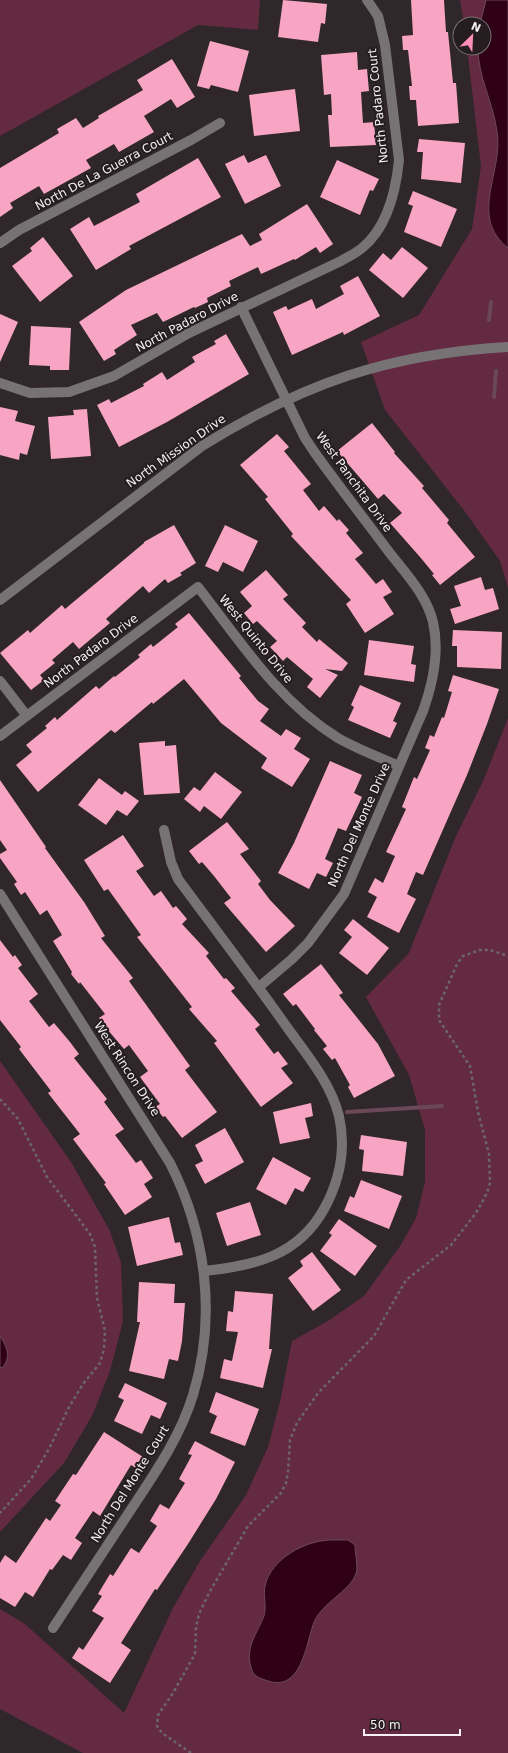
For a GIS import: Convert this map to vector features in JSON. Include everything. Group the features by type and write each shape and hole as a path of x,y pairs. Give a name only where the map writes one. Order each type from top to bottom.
{"street":[{"name":"North Padaro Court","path":"366,0 378,16 385,45 399,160 393,197 375,234"},
{"name":"North De La Guerra Court","path":"0,243 19,230 191,140 220,123"},
{"name":"North Padaro Drive","path":"0,383 30,393 69,392 114,376 189,333 341,261 363,247 375,234"},
{"name":"West Panchita Drive","path":"241,308 285,400 315,453 410,577 427,606 433,621 436,645 434,671"},
{"name":"North Mission Drive","path":"0,600 202,446 237,424 285,400 353,372 386,363 447,352 508,347"},
{"name":"North Padaro Drive","path":"0,736 198,587"},
{"name":"West Quinto Drive","path":"198,587 265,674 296,706 339,738 399,766"},
{"name":"North Del Monte Drive","path":"259,987 292,959 308,943 344,894 423,711 434,671"},
{"path":"0,682 27,716"},
{"path":"164,830 171,862 178,879 259,987 321,1075 338,1114 342,1134 340,1167 336,1185 320,1217 310,1231 282,1252 251,1264 204,1271"},
{"name":"West Rincon Drive","path":"0,894 170,1163 189,1205 199,1242 204,1271"},
{"name":"North Del Monte Court","path":"53,1628 166,1456 187,1412 193,1395 204,1349 206,1329 204,1271"}],"path":[{"path":"190,1753 162,1733 158,1726 158,1715 174,1693 195,1654 196,1627 199,1614 209,1593 248,1526 281,1493 286,1483 290,1440 298,1423 318,1393 374,1336 406,1280 451,1245 482,1204 487,1193 490,1183 489,1154 478,1112 470,1066 444,1029 439,1020 438,1011 441,998 457,964 464,956 480,950 490,950 508,956"},
{"path":"0,1099 18,1119 46,1177 90,1234 95,1247 97,1298 105,1331 104,1349 100,1363 83,1384 68,1409 38,1468 18,1495 0,1513"}],"shaded area":[{"path":"0,0 260,0 258,30 198,25 0,136"},
{"path":"460,0 508,0 508,588 500,561 466,513 385,410 361,342 419,315 472,229 481,166 468,56 492,56 492,16 463,16"},
{"path":"486,0 508,0 508,248 496,235 490,222 490,193 498,146 495,120 480,69 479,56 492,56 492,16 482,16"},
{"path":"508,718 508,1753 83,1753 0,1709 0,1609 25,1624 124,1713 173,1608 200,1561 246,1495 268,1447 280,1402 292,1341 328,1321 364,1296 400,1246 416,1218 425,1182 425,1130 409,1075 366,997 409,953 456,836 484,779"},
{"path":"0,1061 71,1162 109,1229 121,1262 123,1321 110,1371 92,1416 64,1463 0,1532"},
{"path":"0,1336 5,1344 7,1359 3,1367 0,1368"},
{"path":"330,1540 348,1540 355,1545 357,1569 355,1576 344,1590 329,1603 317,1617 300,1665 295,1673 288,1680 279,1683 260,1678 253,1673 250,1653 253,1641 264,1616 265,1586 268,1576 281,1560 290,1553 310,1544"}],"building":[{"path":"283,0 327,4 325,24 321,23 318,42 278,37"},
{"path":"411,0 444,0 446,32 448,32 453,83 456,83 459,123 418,126 416,100 410,100 409,86 412,86 408,50 403,50 402,36 413,35"},
{"path":"210,41 249,51 238,92 211,85 209,89 197,86"},
{"path":"357,52 358,70 367,69 369,91 361,92 363,123 374,122 376,145 330,147 328,115 332,115 331,94 324,95 321,55"},
{"path":"172,59 195,97 177,108 171,99 144,116 154,132 119,152 114,144 86,160 91,168 44,194 39,186 10,203 13,208 0,217 0,168 59,133 57,129 76,118 83,128 99,118 98,116 143,90 137,80"},
{"path":"295,89 300,131 254,136 249,95"},
{"path":"419,139 465,143 461,183 421,179 423,152 417,152"},
{"path":"244,155 248,163 266,155 281,186 245,204 225,164"},
{"path":"198,158 221,197 129,246 131,249 96,270 70,229 89,217 94,226 140,202 136,194"},
{"path":"337,160 379,179 373,191 370,190 360,215 320,197"},
{"path":"413,191 457,209 441,247 404,232 413,206 408,204"},
{"path":"307,204 333,244 320,253 316,247 295,260 294,259 261,274 258,267 229,281 231,286 207,298 208,302 195,308 194,307 163,322 157,313 131,325 137,335 114,350 116,354 104,361 79,322 126,290 242,234 250,246 262,240 259,234"},
{"path":"43,237 73,276 40,302 12,266 32,251 30,248"},
{"path":"402,247 428,268 403,298 369,270 383,253 391,260"},
{"path":"358,276 380,316 344,335 343,332 292,355 273,312 286,306 288,310 312,299 316,309 344,294 340,286"},
{"path":"0,314 18,322 0,362"},
{"path":"31,326 71,328 69,370 50,370 50,366 29,365"},
{"path":"226,334 249,374 167,422 119,447 97,405 109,399 111,403 144,386 143,384 162,372 167,380 195,362 192,357 216,344 214,341"},
{"path":"0,407 18,411 15,421 35,426 27,455 20,453 19,460 0,455"},
{"path":"87,409 91,456 51,459 48,417 74,415 73,410"},
{"path":"372,423 395,452 394,453 424,486 422,488 449,520 447,523 475,557 440,585 432,575 434,574 390,523 402,513 384,494 378,499 337,451"},
{"path":"277,434 289,447 284,451 311,484 303,490 319,511 324,506 337,521 339,519 349,530 346,533 363,553 355,559 376,584 383,579 392,592 383,597 394,614 365,633 346,604 351,600 291,536 293,534 265,499 268,497 240,465"},
{"path":"174,525 196,563 180,573 182,575 168,583 165,579 149,593 143,586 106,619 110,623 79,649 73,642 52,660 55,663 40,675 44,680 31,690 0,653 28,630 30,633 62,605 65,609 144,542"},
{"path":"225,525 258,541 243,572 223,562 218,572 205,566"},
{"path":"266,570 288,595 283,599 306,623 302,627 317,642 319,639 348,663 342,671 325,669 338,675 320,698 307,687 313,679 287,657 283,661 270,647 277,641 257,621 253,624 244,613 252,606 240,592"},
{"path":"481,577 485,590 493,588 499,609 455,624 450,609 461,606 454,586"},
{"path":"189,613 241,676 239,678 258,701 269,709 260,721 281,736 286,729 301,738 294,749 310,759 292,787 261,768 267,758 221,723 184,679 153,704 152,702 115,733 111,730 38,792 16,765 32,752 26,745 47,728 45,726 55,717 57,720 96,686 99,689 140,657 138,655 151,644 153,647 178,627 175,624"},
{"path":"453,630 502,632 501,669 457,667 457,646 452,646"},
{"path":"369,640 414,646 411,664 416,665 414,682 364,675"},
{"path":"453,675 499,689 467,775 423,875 416,872 407,894 416,899 399,933 367,917 377,897 368,892 375,878 383,883 395,856 386,852 406,809 402,807 414,777 417,779 430,750 425,748 430,735 434,737 442,717 444,718 452,692 448,691"},
{"path":"360,685 401,703 393,721 397,723 390,738 348,720 354,707 351,705"},
{"path":"165,741 165,746 176,745 180,793 144,795 139,743"},
{"path":"330,761 362,775 354,793 362,797 346,831 338,828 325,859 333,863 326,877 317,873 309,889 278,873 294,843"},
{"path":"215,772 242,792 221,819 204,806 200,812 184,799 194,787 200,791"},
{"path":"99,778 122,795 125,791 139,801 127,816 117,810 106,825 78,805"},
{"path":"0,780 46,847 45,848 84,902 105,936 101,938 133,978 129,981 190,1066 185,1070 217,1112 182,1138 165,1116 163,1117 155,1107 160,1104 140,1077 148,1071 129,1045 124,1049 107,1029 99,1018 105,1014 80,982 79,984 71,974 72,972 53,941 62,935 47,910 40,915 25,892 21,895 14,884 17,882 0,858 0,854 7,850 0,840"},
{"path":"227,822 249,849 240,854 261,881 258,884 270,900 295,926 266,952 224,903 231,898 202,862 199,864 189,851"},
{"path":"123,835 144,866 136,871 154,896 161,891 173,908 176,906 187,919 182,924 209,953 206,956 224,979 226,978 235,988 231,991 260,1025 255,1029 274,1054 278,1051 288,1064 281,1068 293,1083 261,1107 214,1043 217,1041 189,1009 192,1007 137,937 141,935 108,889 104,891 84,860"},
{"path":"353,919 389,948 367,975 339,953 352,937 344,930"},
{"path":"0,940 13,957 15,955 22,965 18,968 38,994 29,1001 49,1027 54,1023 70,1042 79,1054 74,1058 107,1099 104,1102 124,1129 115,1135 136,1163 141,1160 153,1178 144,1184 152,1197 125,1215 104,1184 106,1183 73,1139 80,1134 48,1093 51,1091 19,1049 21,1047 0,1020"},
{"path":"321,964 343,993 339,995 378,1044 395,1076 354,1098 348,1087 350,1085 335,1058 332,1060 323,1049 327,1046 296,1004 293,1006 283,994"},
{"path":"311,1103 313,1116 305,1118 310,1138 280,1144 273,1112"},
{"path":"225,1128 244,1162 205,1184 195,1165 203,1161 195,1145"},
{"path":"361,1135 407,1142 403,1176 362,1171 364,1150 359,1149"},
{"path":"273,1157 311,1178 303,1192 295,1188 286,1205 256,1189"},
{"path":"361,1180 402,1196 389,1229 344,1211 350,1196 354,1198"},
{"path":"250,1202 261,1235 227,1246 216,1213"},
{"path":"169,1217 175,1243 180,1242 183,1255 137,1266 128,1227"},
{"path":"339,1219 377,1246 355,1276 320,1251 332,1235 329,1233"},
{"path":"312,1252 341,1290 313,1311 288,1278 303,1266 300,1261"},
{"path":"139,1282 175,1284 174,1303 185,1303 182,1341 178,1361 169,1359 164,1379 129,1371 140,1322 137,1322"},
{"path":"235,1291 273,1294 269,1349 272,1349 263,1388 220,1378 224,1359 232,1361 238,1332 226,1331 228,1311 233,1312"},
{"path":"125,1383 167,1403 160,1419 151,1415 142,1434 114,1421 124,1400 118,1397"},
{"path":"216,1392 259,1409 245,1446 210,1433 217,1416 209,1412"},
{"path":"104,1432 143,1457 136,1468 131,1465 100,1516 93,1511 75,1538 82,1543 71,1560 63,1555 52,1570 50,1569 33,1597 25,1592 15,1607 0,1598 0,1563 5,1555 16,1563 46,1518 50,1521 61,1505 55,1501 73,1474 76,1475"},
{"path":"195,1441 235,1462 216,1499 188,1544 157,1590 155,1589 121,1643 131,1650 110,1683 72,1658 79,1647 83,1650 104,1618 92,1611 102,1596 98,1594 110,1574 113,1576 131,1548 139,1553 157,1526 150,1521 160,1504 169,1509 185,1483 179,1479 192,1455 188,1454"}],"waterway":[{"path":"489,320 491,302"},
{"path":"494,397 496,371"},
{"path":"347,1112 442,1106"}]}
